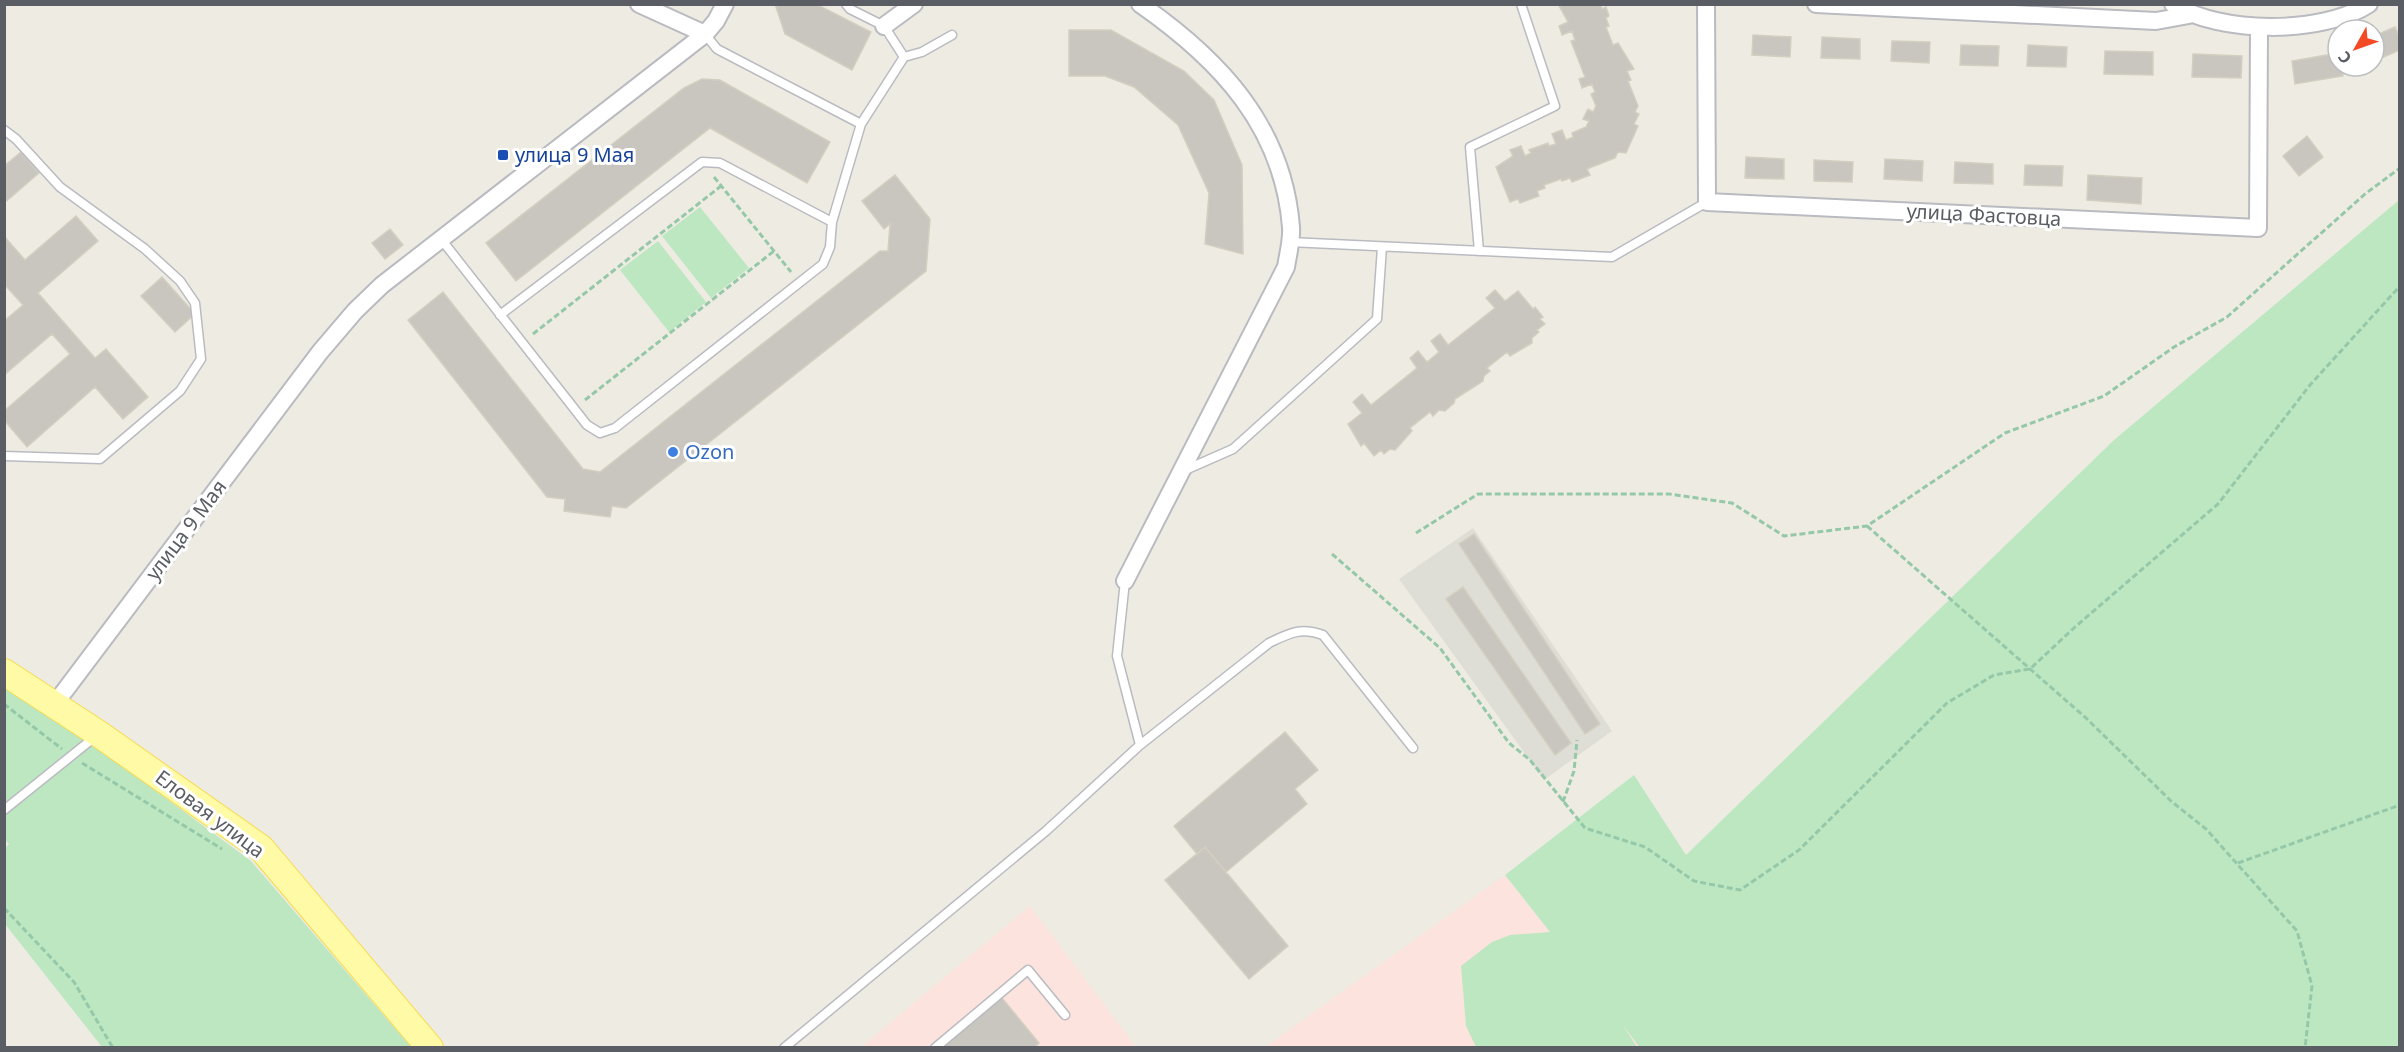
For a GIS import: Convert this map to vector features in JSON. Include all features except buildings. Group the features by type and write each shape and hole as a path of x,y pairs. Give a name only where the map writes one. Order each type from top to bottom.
{"main road":[{"name":"Еловая улица","path":"4,672 99,734 261,848 430,1047"}],"street":[{"path":"639,4 705,34"},
{"name":"улица 9 Мая","path":"54,705 348,319 382,285 705,34 716,21 725,4"},
{"path":"884,26 914,4"},
{"path":"1125,581 1286,267 1291,229 1284,183 1271,146 1252,111 1231,81 1204,54 1140,4"},
{"path":"1706,4 1707,202"},
{"path":"1816,4 2156,21 2189,15 2259,28 2313,24 2369,4"},
{"path":"2173,4 2189,15"},
{"name":"улица Фастовца","path":"1707,202 2258,228 2259,28"}],"lane":[{"path":"846,4 850,9 884,26 904,57"},
{"path":"1479,251 1470,147 1555,106 1521,4"},
{"path":"705,34 717,49 861,124"},
{"path":"441,239 593,430 608,432 823,264 830,247 832,222 861,124 904,57 922,52 952,35"},
{"path":"4,130 16,139 60,187 145,249 180,280 195,303 201,358 180,391 100,459 4,456"},
{"path":"500,315 702,162 720,163 832,222"},
{"path":"1289,242 1612,257 1707,202"},
{"path":"1180,473 1233,449 1377,319 1383,247"},
{"path":"1125,581 1118,656 1140,745"},
{"path":"784,1047 1046,831 1140,745 1269,643 1291,633 1308,630 1323,635 1413,748"},
{"path":"4,810 99,734"},
{"path":"935,1047 1028,970 1065,1016"}],"path":[{"path":"702,162 799,283"},
{"path":"1416,533 1478,494 1669,494 1732,503 1784,536 1867,526 2005,433 2104,396 2174,347 2227,317 2365,194 2400,168"},
{"path":"522,342 721,186"},
{"path":"574,408 774,251"},
{"path":"1332,554 1440,648 1509,743 1530,760 1585,828 1645,847 1694,880 1740,890 1799,850 1947,703 1994,675 2030,669 2074,627 2218,504 2310,385 2400,286"},
{"path":"1867,526 2086,718 2171,801 2206,829 2297,931 2312,986 2305,1047"},
{"path":"4,704 71,756 226,852"},
{"path":"1563,802 1574,771 1577,740"},
{"path":"2238,863 2400,805"},
{"path":"4,908 74,982 113,1047"}],"shaded area":[{"path":"1473,528 1612,731 1544,780 1399,579"},
{"path":"1505,875 1640,1047 1264,1048"},
{"path":"1030,906 1136,1047 860,1048"}],"green space":[{"path":"2399,200 2399,1047 1640,1048 1622,1024 1637,1047 1476,1047 1466,1026 1461,966 1492,942 1510,935 1550,932 1505,875 1634,775 1686,855 2114,440"},
{"path":"700,207 749,268 711,298 662,236"},
{"path":"658,241 706,302 669,332 620,270"},
{"path":"4,684 41,706 251,861 411,1047 102,1047 5,924 5,848 9,844 4,839"}],"place":[{"name":"улица 9 Мая","path":"503,155"},
{"name":"Ozon","path":"673,452"}]}
